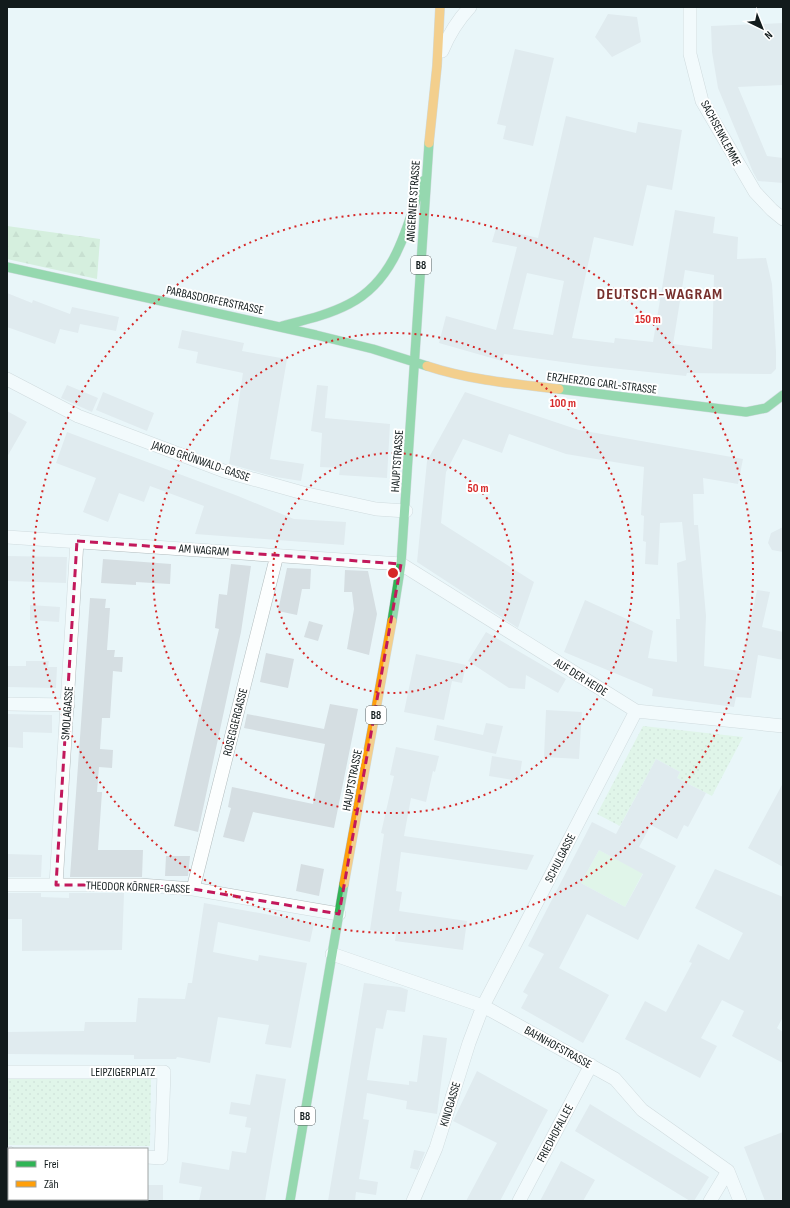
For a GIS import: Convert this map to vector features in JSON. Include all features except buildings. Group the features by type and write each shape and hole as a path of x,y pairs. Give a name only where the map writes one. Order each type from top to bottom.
{"main road":[{"name":"B8","path":"437,66 440,7"},
{"name":"ANGERNER STRASSE","path":"416,361 427,168 437,66"},
{"path":"280,327 325,314 351,304 366,295 381,280 396,256 427,168"},
{"name":"PARBASDORFERSTRASSE","path":"7,267 280,327 416,361"},
{"name":"ERZHERZOG CARL-STRASSE","path":"416,361 441,370 501,382 746,412 765,409 777,402 783,395"},
{"name":"HAUPTSTRASSE","path":"290,1201 339,914 385,668 401,564 416,361"}],"street":[{"path":"437,66 450,33 458,19 470,7"},
{"name":"SACHSENKLEMME","path":"690,7 690,54 702,101 754,192 783,219"},
{"name":"JAKOB GRÜNWALD-GASSE","path":"7,379 78,416 224,471 303,493 376,509 406,511"},
{"name":"AM WAGRAM","path":"7,537 277,554 401,564"},
{"name":"SMOLAGASSE","path":"56,885 77,541"},
{"name":"ROSEGGERGASSE","path":"193,889 277,554"},
{"name":"AUF DER HEIDE","path":"401,564 636,711 783,726"},
{"path":"7,704 68,705"},
{"name":"SCHULGASSE","path":"483,1006 636,711"},
{"name":"THEODOR KÖRNER-GASSE","path":"7,886 140,885 193,889 339,914"},
{"name":"BAHNHOFSTRASSE","path":"332,954 483,1006 591,1065 615,1079 642,1110 728,1171"},
{"name":"KINOGASSE","path":"413,1201 436,1148 469,1043 483,1006"},
{"name":"FRIEDHOFALLEE","path":"519,1201 591,1065"},
{"name":"LEIPZIGERPLATZ","path":"7,1072 164,1072 161,1158 148,1157"},
{"path":"710,1201 728,1171"},
{"path":"728,1171 740,1201"}],"highlighted area":[{"path":"77,541 401,564 339,914 193,889 140,885 56,885"}],"green space":[{"path":"7,226 100,239 97,279 7,259"},
{"path":"643,726 743,737 712,796 677,778 680,772 656,759 620,826 597,814"},
{"path":"599,850 643,873 625,907 581,883"},
{"path":"7,1077 151,1079 150,1146 7,1145"}],"traffic: fast":[{"path":"392,621 401,564 429,143"},
{"path":"282,326 316,317 341,308 365,294 378,281 389,267 398,251 422,181"},
{"path":"7,267 316,335 373,349 427,366"},
{"path":"559,389 746,412 766,408 783,395"},
{"path":"290,1201 344,884"}],"traffic: slow":[{"path":"429,143 437,66 440,7"},
{"path":"427,366 476,378 559,389"},
{"path":"344,884 392,621"}],"district":[{"name":"DEUTSCH-WAGRAM","path":"660,293"}]}
